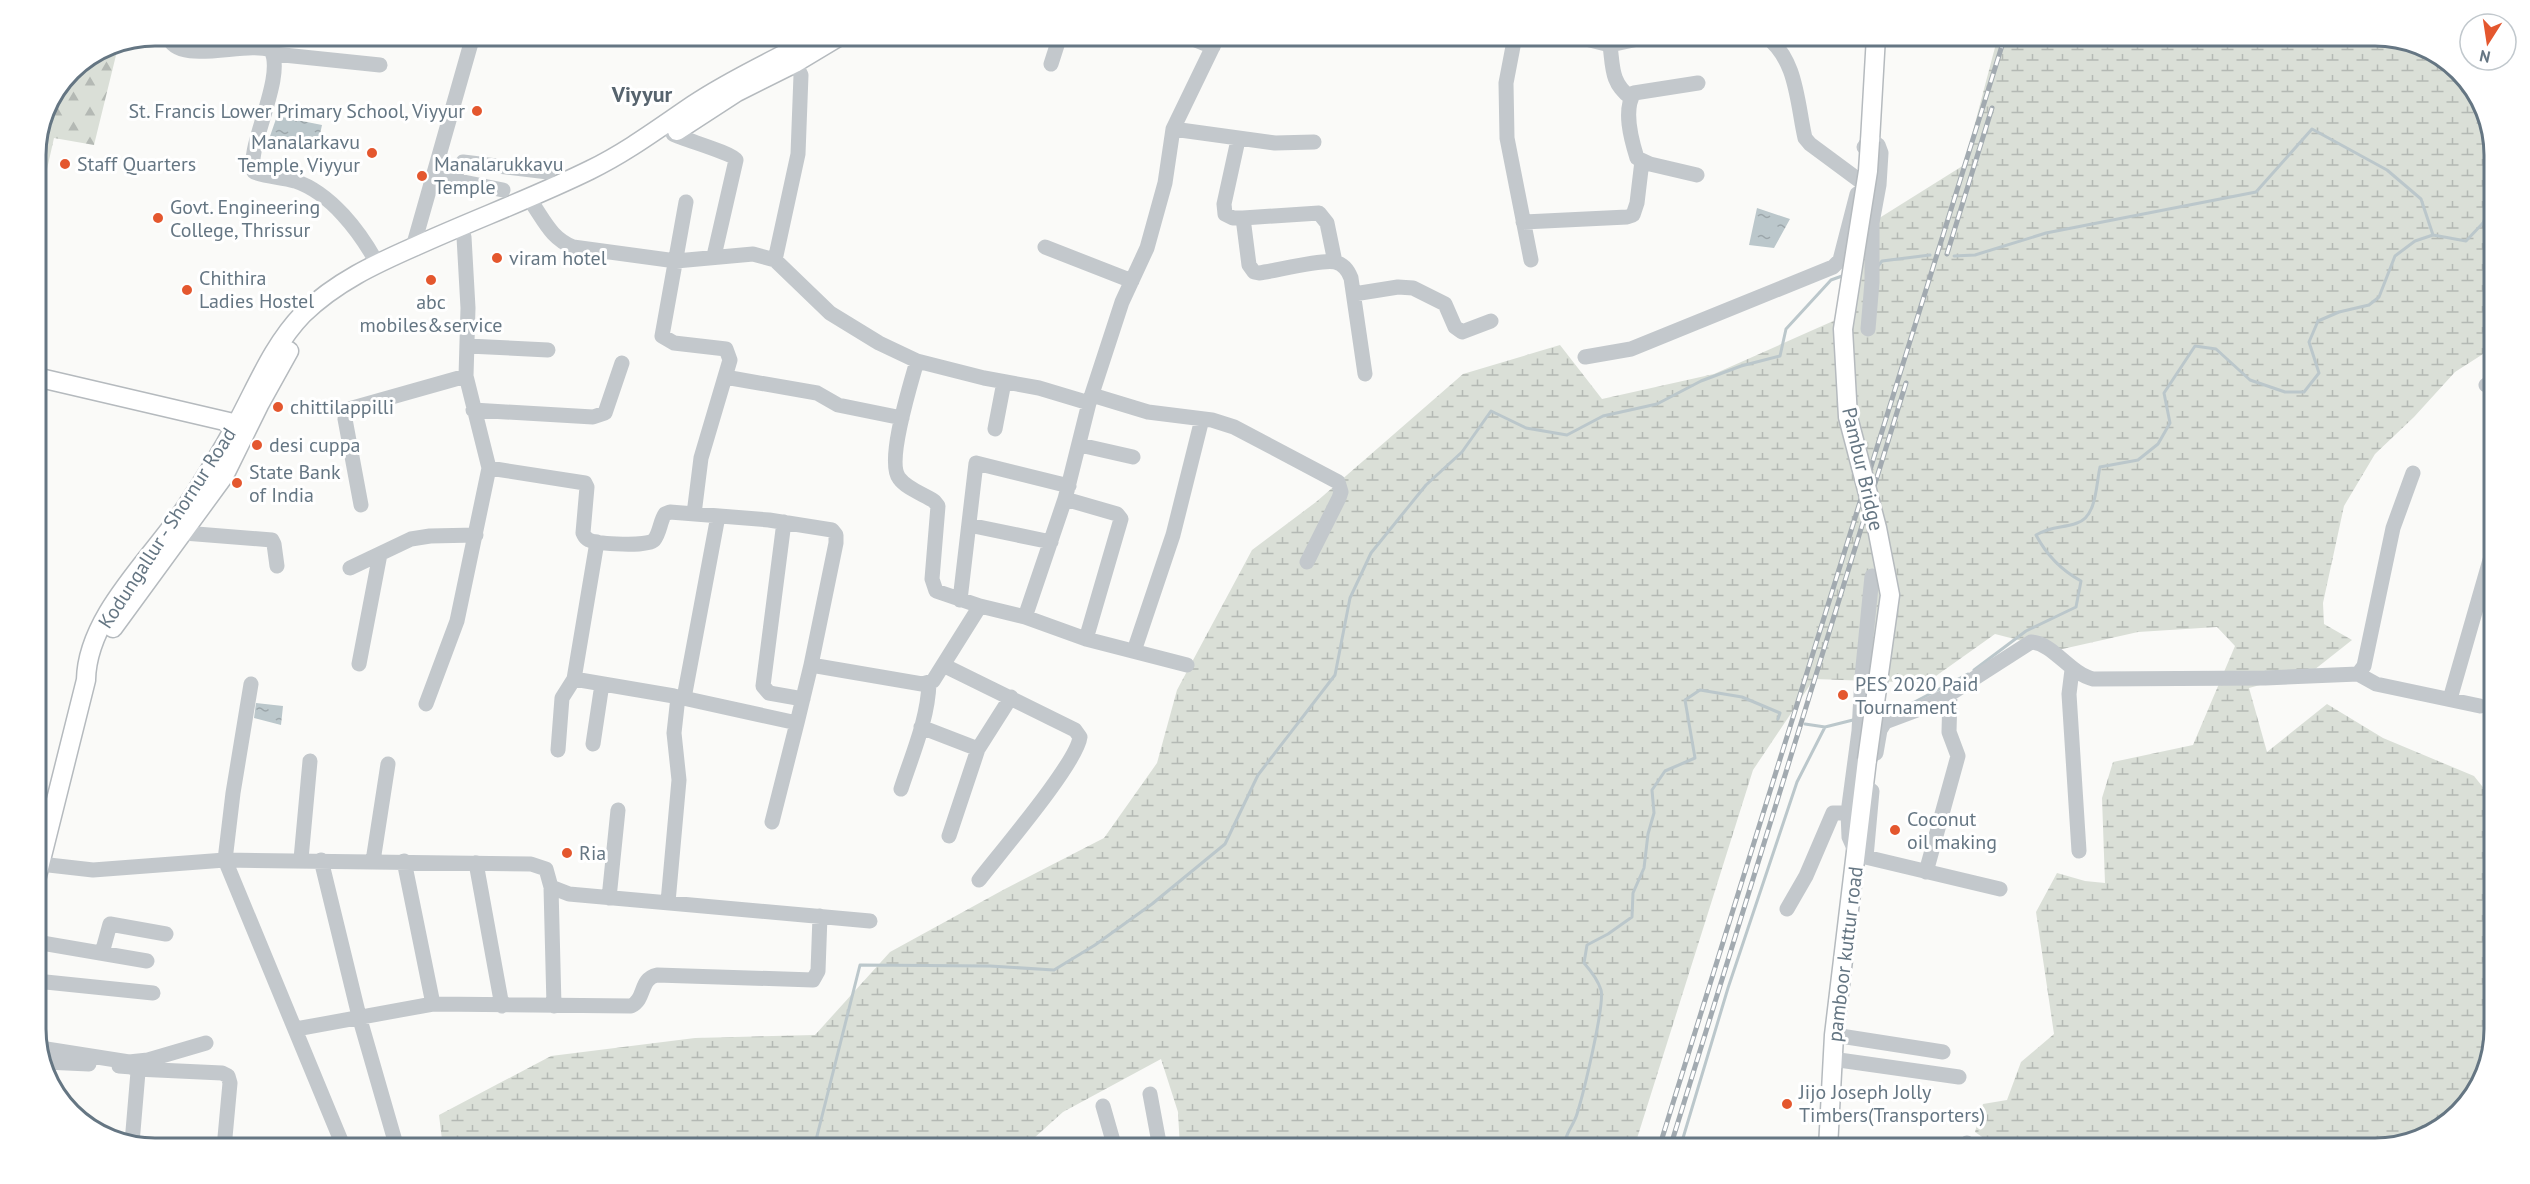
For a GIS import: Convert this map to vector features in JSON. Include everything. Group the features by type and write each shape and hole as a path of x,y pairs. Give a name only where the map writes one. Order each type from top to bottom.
{"main road":[{"name":"Kodungallur - Shornur Road","path":"86,680 87,658 102,624 118,598 183,512 311,323 331,304 398,260 413,247 608,161 646,139 694,104 747,72 799,46"},
{"name":"Kodungallur - Shornur Road","path":"86,680 117,621 224,476 265,367 300,317 340,283 377,263 398,260 464,237 625,164 737,92 823,46"},
{"name":"Pambur Bridge","path":"1867,760 1890,595 1877,528 1848,417 1843,329 1868,171 1875,46"},
{"path":"47,380 243,425"},
{"path":"47,836 86,680"},
{"name":"pamboor kuttur road","path":"1828,1138 1834,1035 1848,910 1862,856 1867,760"}],"street":[{"path":"175,46 191,52 268,46 380,65"},
{"path":"268,46 272,79 265,118 252,164 254,172 295,181 314,190 335,207 368,247 377,263"},
{"path":"413,247 470,46"},
{"path":"1051,64 1057,46"},
{"path":"1025,617 1067,493 1090,399 1122,302 1147,248 1162,194 1173,129 1213,46"},
{"path":"1513,46 1506,82 1507,138 1530,260"},
{"path":"1610,46 1615,82 1620,90 1631,98"},
{"path":"1777,46 1790,69 1805,138 1860,181"},
{"path":"775,260 798,154 801,75 795,63"},
{"path":"1697,175 1638,158 1634,146 1629,108 1634,93 1641,90 1698,83"},
{"path":"1173,129 1238,140 1275,143 1314,142"},
{"path":"673,134 690,142 729,153 736,160 714,256"},
{"path":"1238,140 1224,211 1228,216 1243,218 1319,213 1327,223 1335,262"},
{"path":"1585,357 1631,350 1833,267 1840,260 1860,181 1862,149 1870,141 1878,145 1881,153 1879,186 1872,223 1872,282 1868,329"},
{"path":"1523,222 1633,215 1637,203 1642,161"},
{"path":"452,179 463,162 548,171"},
{"path":"432,175 503,190"},
{"path":"686,202 662,336 674,343 726,350 730,360 701,458 694,514"},
{"path":"534,206 553,236 573,247 676,261 753,254 775,260 830,313 879,343 917,361 1148,412 1202,419 1234,427 1338,482 1341,492 1339,498 1307,562"},
{"path":"1243,218 1249,265 1254,272 1335,262 1348,271 1354,294 1365,374"},
{"path":"426,704 457,621 489,468 466,376 468,346 464,237"},
{"path":"1045,247 1132,281"},
{"path":"1354,294 1398,287 1413,288 1445,304 1455,327 1462,332 1491,321"},
{"path":"468,346 548,350"},
{"path":"917,361 897,442 895,471 902,481 934,501 938,506 933,586 936,591 980,606 1025,617 1086,639 1187,665"},
{"path":"473,410 593,417 602,414 608,407 622,363"},
{"path":"361,505 345,419 349,408 466,376"},
{"path":"725,377 817,393 838,405 902,418"},
{"path":"995,429 1004,382"},
{"path":"1134,651 1173,535 1202,419"},
{"path":"1080,445 1133,457"},
{"path":"960,600 977,462 1067,493 1118,514 1121,519 1086,639"},
{"path":"489,468 585,483 587,487 583,533 589,540 597,542 644,544 655,539 665,514 694,514 825,527 836,535 811,665 772,822"},
{"path":"2358,674 2364,666 2393,528 2413,472"},
{"path":"668,902 679,780 674,733 718,516"},
{"path":"784,522 763,686 769,693 803,699"},
{"path":"969,525 1051,542"},
{"path":"184,533 272,540 277,566"},
{"path":"350,568 411,539 430,536 476,535"},
{"path":"558,750 562,698 573,679 597,542"},
{"path":"359,664 380,554"},
{"path":"1872,576 1859,731 1848,813 1849,837 1862,856 2000,889"},
{"path":"2450,699 2483,583"},
{"path":"811,665 922,684 929,682 943,665 980,606"},
{"path":"1862,856 1875,757 1882,726 1950,694 2031,642 2049,649 2072,670 2093,679 2113,681 2358,674 2376,684 2480,705"},
{"path":"943,665 1075,730 1080,742 1057,779 979,880"},
{"path":"2072,670 2069,694 2079,851"},
{"path":"573,679 681,697 797,723"},
{"path":"901,789 921,727 928,699 929,682"},
{"path":"251,684 233,793 225,860 340,1138"},
{"path":"594,744 602,684"},
{"path":"1926,872 1958,756 1949,732 1950,694"},
{"path":"949,836 978,749 1011,697"},
{"path":"921,727 978,749"},
{"path":"301,859 310,761"},
{"path":"373,861 388,764"},
{"path":"609,898 618,810"},
{"path":"1787,909 1806,876 1833,813 1848,813"},
{"path":"47,872 106,870 133,865 225,860 301,859 541,866 546,869 551,887 554,1006"},
{"path":"321,860 359,1016 395,1138"},
{"path":"404,861 433,1004"},
{"path":"476,863 502,1006"},
{"path":"551,887 569,894 870,921"},
{"path":"296,1029 433,1004 632,1006 639,999 645,982 657,975 813,980 818,971 820,916"},
{"path":"102,953 110,924 166,934"},
{"path":"47,944 147,961"},
{"path":"47,982 153,993"},
{"path":"1834,1035 1943,1053"},
{"path":"49,1049 129,1062 148,1060 206,1043"},
{"path":"1832,1059 1959,1077"},
{"path":"52,1063 222,1073 228,1076 230,1083 225,1138"},
{"path":"133,1135 138,1076 136,1069"},
{"path":"1150,1094 1158,1138"},
{"path":"1102,1106 1111,1138"}],"green space":[{"path":"1995,46 2389,47 2409,52 2441,69 2461,89 2472,107 2478,121 2483,148 2483,354 2455,372 2414,417 2375,454 2344,506 2323,603 2324,624 2352,640 2314,670 2249,688 2267,752 2327,704 2383,738 2474,776 2484,788 2483,1043 2478,1063 2469,1083 2452,1106 2435,1119 2409,1132 2374,1138 1984,1138 1975,1132 1983,1104 2007,1100 2021,1062 2054,1034 2036,912 2057,873 2085,881 2105,883 2102,798 2113,762 2193,745 2235,646 2217,627 2138,632 2058,650 1995,634 1926,683 1814,679 1753,770 1637,1138 1179,1138 1178,1112 1161,1059 1063,1112 1034,1138 442,1138 439,1115 551,1056 695,1038 815,1035 890,952 1104,838 1157,763 1177,690 1252,550 1316,502 1463,374 1560,345 1602,399 1714,374 1840,318 1849,237 1964,165"},
{"path":"116,54 94,145 54,138 47,169 47,141 61,101 78,78 101,61"}],"water":[{"path":"277,116 322,125 317,148 268,142"},
{"path":"1757,208 1790,219 1774,248 1749,245"},
{"path":"256,703 283,706 281,725 254,718"}],"waterway":[{"path":"1954,256 1975,255 2046,233 2256,192 2312,129 2387,170 2421,199 2433,235"},
{"path":"1974,670 2026,631 2076,607 2081,581 2055,562 2036,535 2084,520 2092,507 2100,467 2138,460 2158,444 2170,423 2164,393 2195,346 2216,349 2250,380 2285,392 2304,392 2319,373 2309,342 2318,321 2339,312 2369,305 2379,297 2395,256 2415,241 2433,235 2466,241 2483,223"},
{"path":"1878,266 1882,261 1930,255"},
{"path":"817,1138 860,965 990,966 1054,970 1095,945 1152,904 1225,844 1258,775 1335,675 1350,598 1371,553 1426,485 1462,452 1491,411 1526,428 1567,435 1603,416 1657,404 1701,381 1741,366 1780,356 1786,329 1831,280 1842,276"},
{"path":"1905,707 1968,674"},
{"path":"1566,1138 1577,1114 1584,1089 1600,1013 1601,990 1592,972 1584,963 1587,945 1632,917 1633,893 1644,868 1648,834 1654,813 1652,790 1665,771 1695,758 1685,700 1700,690 1742,697 1780,713 1778,719"},
{"path":"1805,724 1825,727 1853,720"},
{"path":"1683,1138 1728,988 1797,782 1825,727"}],"railway":[{"path":"1662,1138 2002,46"},
{"path":"1947,254 1992,108"},
{"path":"1673,1138 1906,383"}],"place":[{"name":"St. Francis Lower Primary School, Viyyur","path":"477,111"},
{"name":"Manalarkavu Temple, Viyyur","path":"372,153"},
{"name":"Staff Quarters","path":"65,164"},
{"name":"Manalarukkavu Temple","path":"422,176"},
{"name":"Govt. Engineering College, Thrissur","path":"158,218"},
{"name":"viram hotel","path":"497,258"},
{"name":"abc mobiles&service","path":"431,280"},
{"name":"Chithira Ladies Hostel","path":"187,290"},
{"name":"chittilappilli","path":"278,407"},
{"name":"desi cuppa","path":"257,445"},
{"name":"State Bank of India","path":"237,483"},
{"name":"PES 2020 Paid Tournament","path":"1843,695"},
{"name":"Coconut oil making","path":"1895,830"},
{"name":"Ria","path":"567,853"},
{"name":"Jijo Joseph Jolly Timbers(Transporters)","path":"1787,1104"}],"district":[{"name":"Viyyur","path":"642,94"}]}
